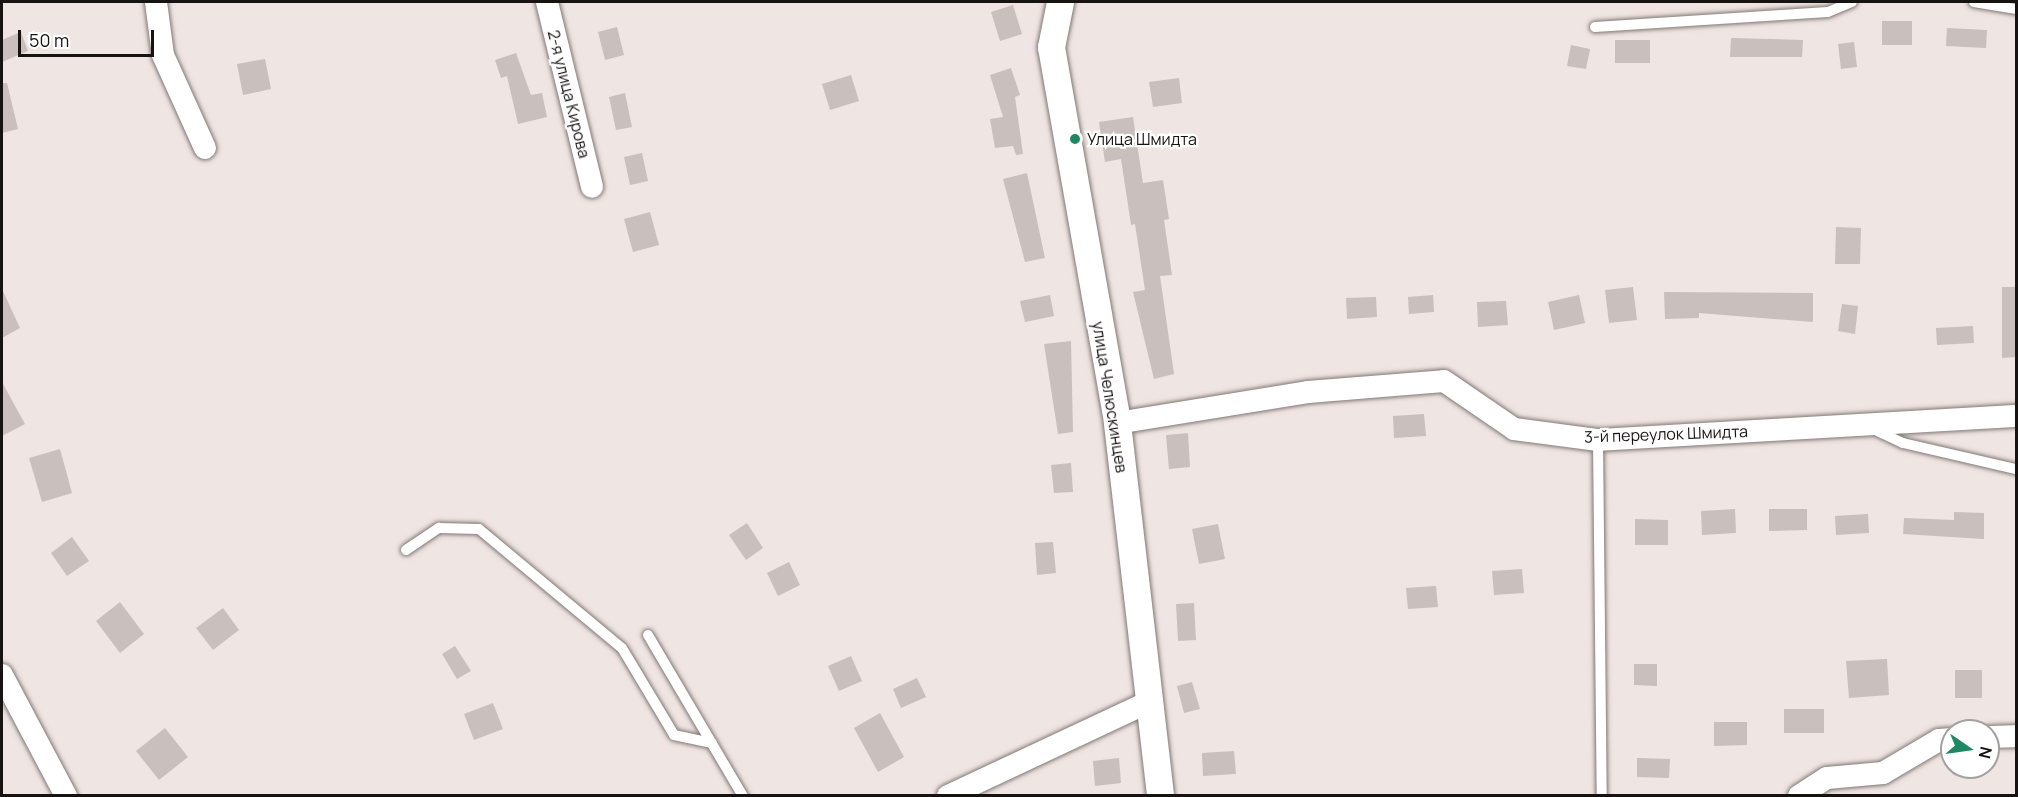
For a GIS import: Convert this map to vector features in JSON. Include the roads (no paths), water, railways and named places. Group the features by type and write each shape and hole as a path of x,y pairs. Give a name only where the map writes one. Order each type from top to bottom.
{"street":[{"path":"156,2 163,55 205,148"},
{"name":"2-я улица Кирова","path":"547,2 592,187"},
{"name":"улица Челюскинцев","path":"1060,2 1051,47 1116,423 1160,795"},
{"name":"3-й переулок Шмидта","path":"1116,423 1308,392 1444,381 1515,429 1598,440 2016,416"},
{"path":"2,675 66,795"},
{"path":"948,795 1149,702"},
{"path":"2000,737 2016,736"},
{"path":"1799,795 1827,778 1883,773 1940,740"}],"lane":[{"path":"1595,27 1828,12 1852,2"},
{"path":"1974,2 2016,9"},
{"path":"1867,426 1903,443 2016,469"},
{"path":"1598,440 1602,795"},
{"path":"406,550 439,528 479,529 622,648 674,735 712,743"},
{"path":"648,635 743,795"}],"place":[{"name":"Улица Шмидта","path":"1075,139"}]}
